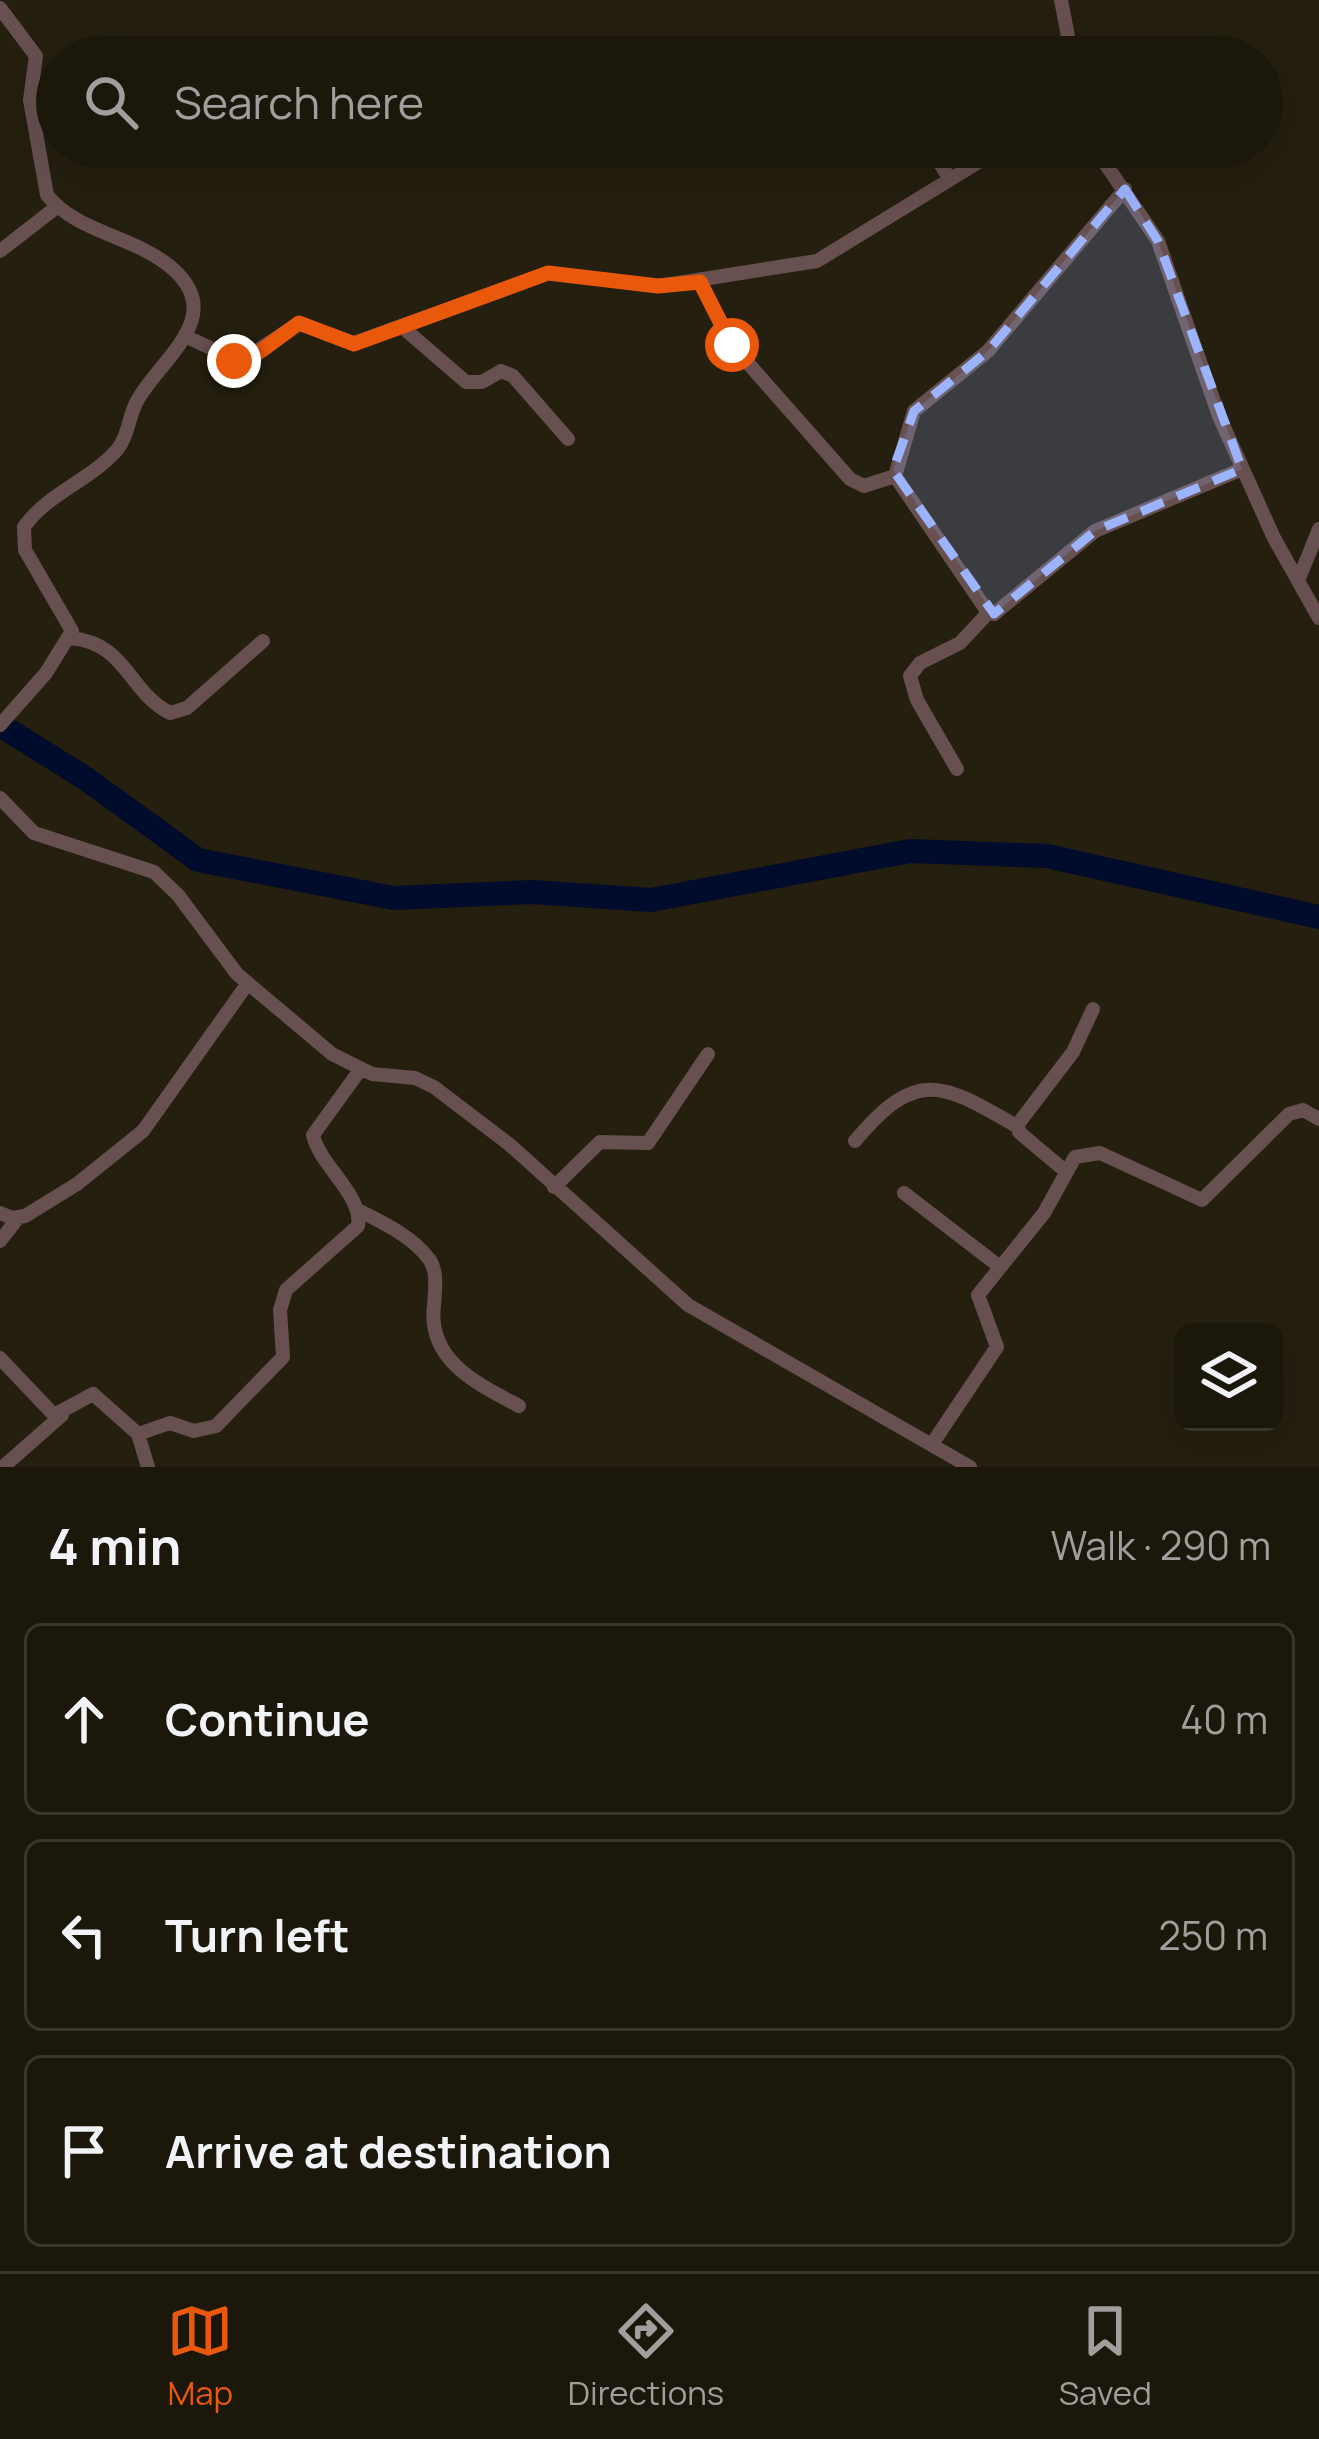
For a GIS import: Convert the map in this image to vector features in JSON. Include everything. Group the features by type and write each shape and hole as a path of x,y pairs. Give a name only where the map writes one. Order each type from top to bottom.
{"street":[{"path":"1061,0 1068,36"},
{"path":"0,8 36,56 30,100 36,130"},
{"path":"0,725 69,638 68,617 25,550 24,527 117,450 139,398 195,322 193,302 172,269 129,240 58,206 44,188 41,168"},
{"path":"943,168 949,178"},
{"path":"187,337 240,362 299,323 354,344 548,273 658,286 817,261 842,251 966,168"},
{"path":"1110,168 1158,242 1242,469 1319,617"},
{"path":"988,612 896,476 914,411 988,351 1125,189"},
{"path":"0,251 58,206"},
{"path":"700,282 732,345 850,479 863,486 896,476"},
{"path":"401,326 466,382 482,382 501,371 513,376 568,439"},
{"path":"957,769 917,700 910,676 920,663 960,643 988,612 1006,608 1095,531 1163,498 1242,469"},
{"path":"1298,581 1319,530"},
{"path":"69,638 94,640 108,649 170,713 187,708 263,641"},
{"path":"0,798 34,833 129,861 165,880 248,983 332,1054 360,1070 415,1078 434,1087 510,1145 688,1306 970,1467"},
{"path":"0,1241 18,1218 77,1184 143,1131 248,983"},
{"path":"1018,1127 1073,1052 1094,1010"},
{"path":"554,1187 600,1142 648,1143 708,1054"},
{"path":"360,1070 313,1135 318,1152 358,1210 395,1229 429,1259 435,1276 433,1327 455,1367 519,1406"},
{"path":"855,1141 890,1101 913,1091 958,1094 1018,1127 1064,1170"},
{"path":"932,1444 995,1353 996,1338 979,1295 1044,1213 1075,1157 1100,1153 1202,1199 1289,1114 1303,1110 1319,1118"},
{"path":"904,1193 1000,1267"},
{"path":"138,1434 170,1423 194,1431 218,1425 283,1357 284,1296 355,1232 358,1210"},
{"path":"0,1213 18,1218"},
{"path":"0,1358 54,1415 65,1414"},
{"path":"3,1467 93,1394 138,1434 148,1467"}],"highlighted area":[{"path":"1125,189 1158,241 1242,469 1095,531 994,614 893,470 914,411 988,351"}],"waterway":[{"path":"0,725 85,778 198,860 394,898 532,892 651,900 910,851 1047,856 1319,917"}],"route":[{"path":"234,361 247,361 299,323 354,344 513,285 563,272 658,286 700,282 732,345"}]}
